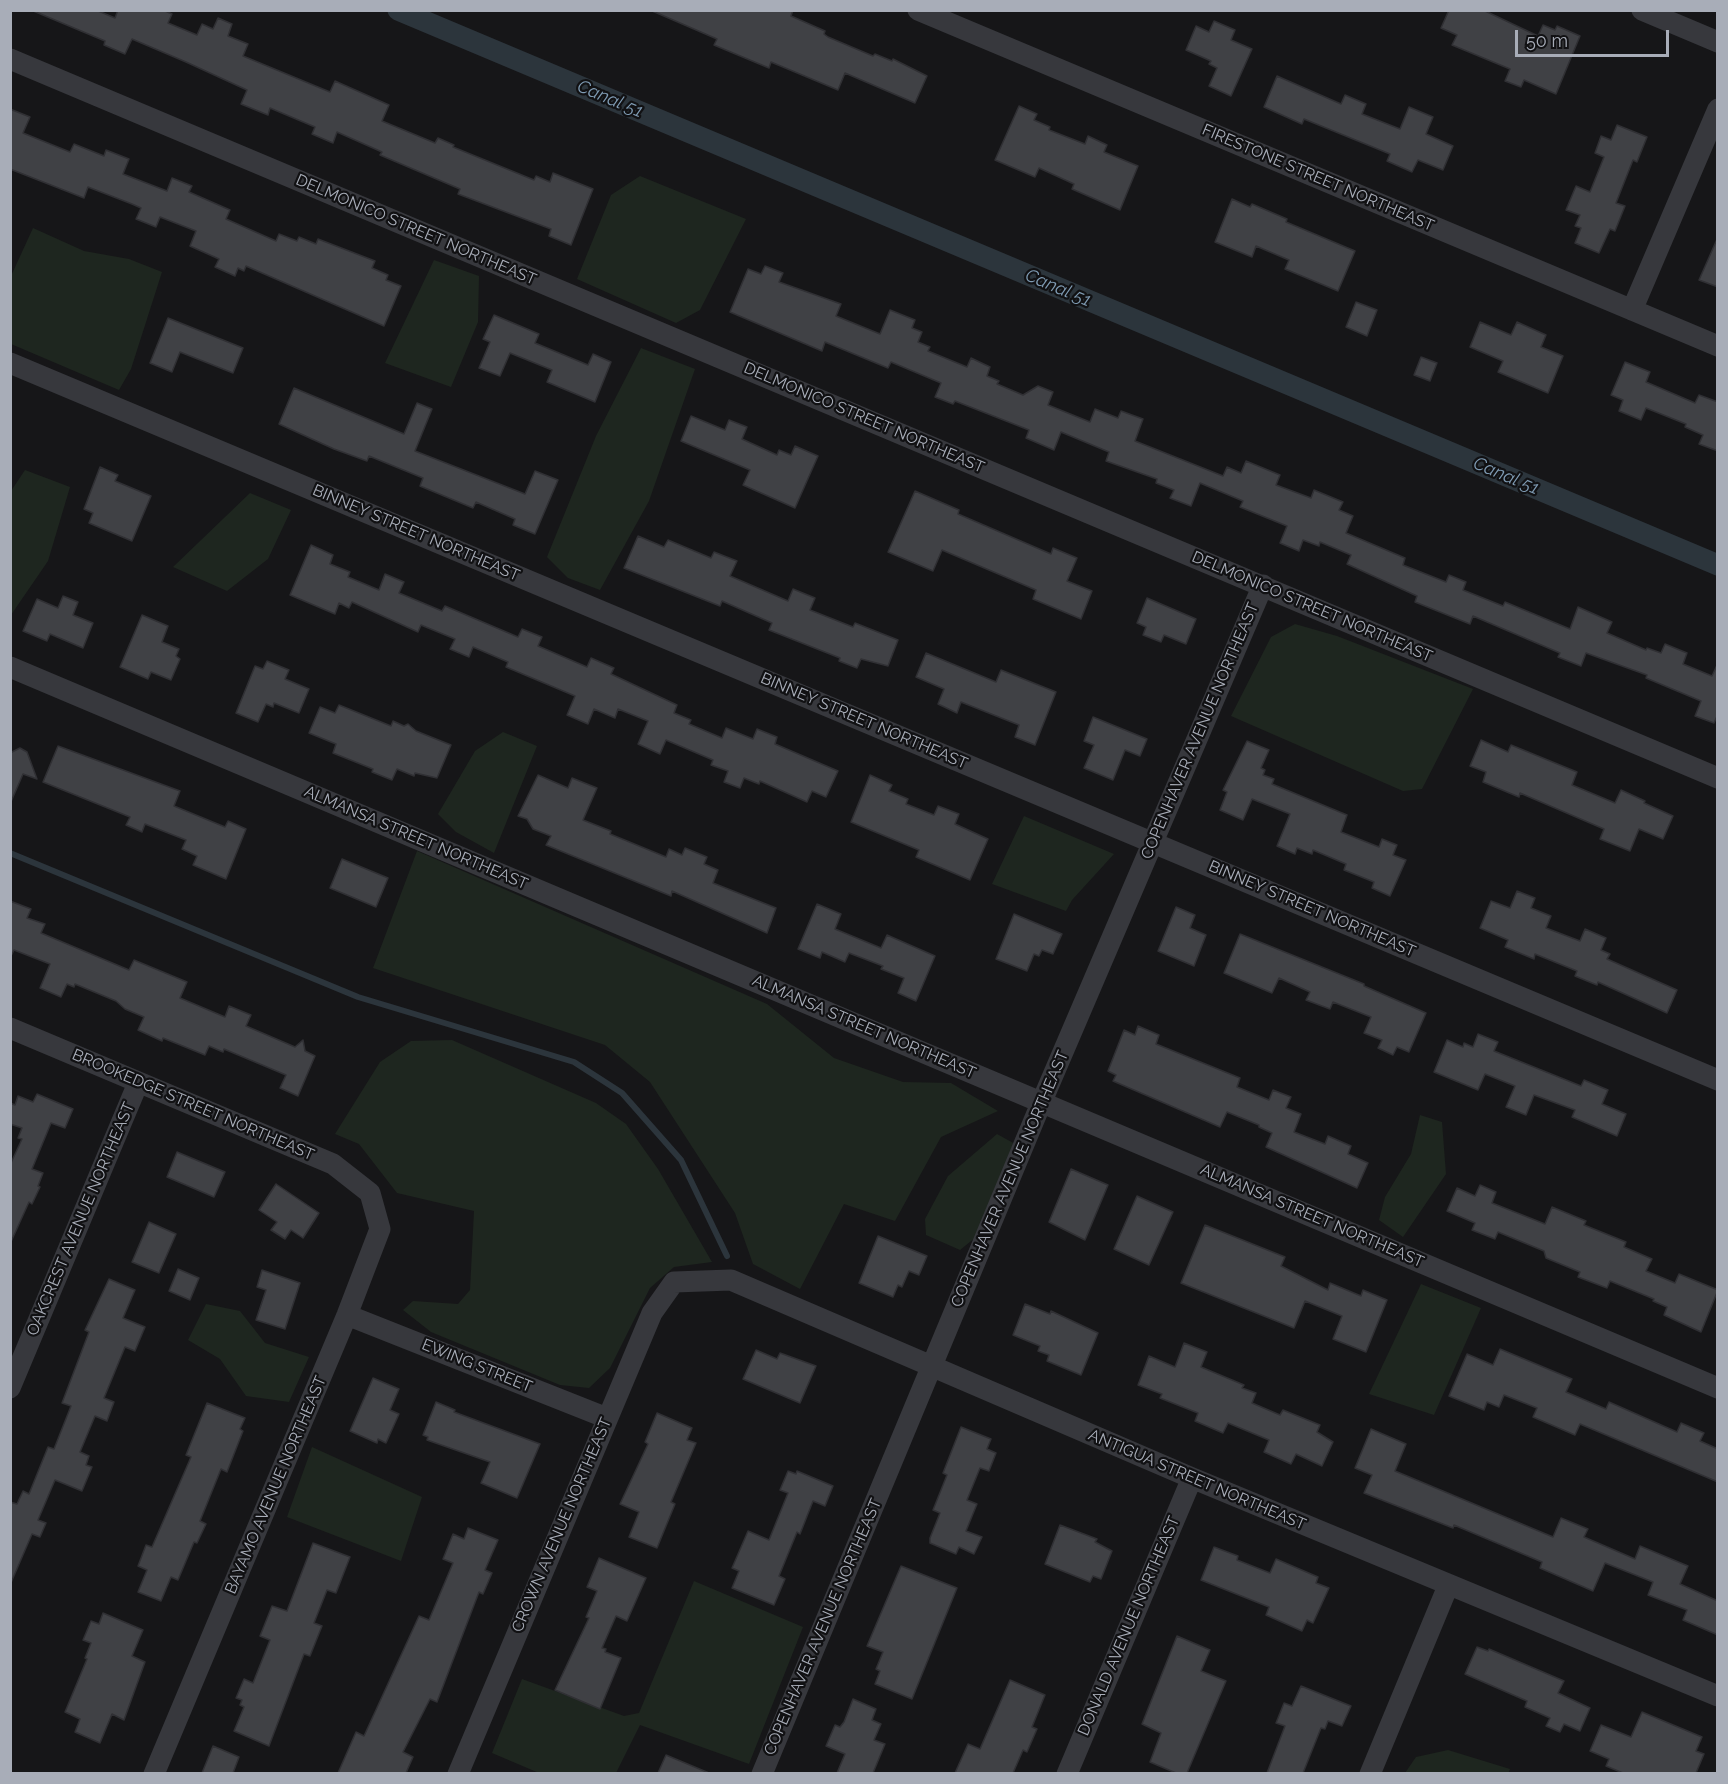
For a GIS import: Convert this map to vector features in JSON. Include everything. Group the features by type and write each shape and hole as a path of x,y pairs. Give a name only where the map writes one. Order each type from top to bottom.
{"street":[{"name":"FIRESTONE STREET NORTHEAST","path":"918,10 1718,346"},
{"path":"1642,10 1718,42"},
{"name":"DELMONICO STREET NORTHEAST","path":"10,59 1718,778"},
{"path":"1632,310 1718,110"},
{"name":"BINNEY STREET NORTHEAST","path":"10,363 1718,1080"},
{"name":"COPENHAVER AVENUE NORTHEAST","path":"762,1773 1042,1101 1263,585"},
{"name":"ALMANSA STREET NORTHEAST","path":"10,668 1042,1101 1718,1388"},
{"name":"BROOKEDGE STREET NORTHEAST","path":"10,1028 333,1164 370,1193"},
{"name":"OAKCREST AVENUE NORTHEAST","path":"10,1388 138,1083"},
{"name":"BAYAMO AVENUE NORTHEAST","path":"154,1773 347,1315 380,1229 370,1193"},
{"name":"ANTIGUA STREET NORTHEAST","path":"674,1282 732,1280 1192,1478 1718,1696"},
{"name":"CROWN AVENUE NORTHEAST","path":"458,1773 652,1313 674,1282"},
{"name":"EWING STREET","path":"347,1315 607,1418"},
{"name":"DONALD AVENUE NORTHEAST","path":"1067,1773 1192,1478"},
{"path":"1370,1773 1448,1586"}],"shaded area":[{"path":"640,176 746,219 700,310 676,323 577,279 611,195"},
{"path":"33,228 84,251 129,259 162,272 131,369 119,390 11,344 11,276"},
{"path":"434,260 479,276 478,322 451,387 385,363"},
{"path":"641,348 695,369 649,501 600,590 568,578 547,557 596,436"},
{"path":"25,470 70,487 48,561 11,615 11,491"},
{"path":"250,493 291,510 268,559 227,591 173,567"},
{"path":"1295,624 1337,636 1473,689 1422,789 1403,791 1231,716 1271,637"},
{"path":"503,732 537,746 494,853 456,832 438,814 475,751"},
{"path":"1024,816 1114,854 1072,900 1066,911 992,884"},
{"path":"417,851 767,1004 834,1058 903,1082 951,1083 998,1111 941,1137 895,1221 844,1204 800,1289 753,1264 735,1213 650,1082 605,1045 373,968"},
{"path":"452,1040 596,1103 626,1124 658,1169 712,1262 674,1267 650,1288 610,1368 589,1388 560,1385 431,1332 403,1310 413,1301 458,1304 470,1290 474,1211 397,1193 359,1144 335,1134 380,1062 411,1041"},
{"path":"1420,1115 1442,1122 1446,1174 1403,1237 1379,1220 1385,1197 1411,1154"},
{"path":"997,1134 1015,1144 981,1233 960,1250 926,1235 925,1219 948,1176"},
{"path":"1421,1284 1481,1308 1434,1415 1369,1394"},
{"path":"206,1304 240,1311 265,1343 309,1357 289,1402 246,1396 220,1359 188,1340"},
{"path":"312,1447 422,1497 401,1561 287,1517"},
{"path":"694,1581 803,1627 749,1764 640,1725 616,1773 539,1773 492,1753 522,1679 624,1716 639,1713"},
{"path":"1448,1750 1510,1769 1508,1774 1405,1773 1416,1757"}],"building":[{"path":"31,10 96,10 115,18 118,10 163,10 172,14 168,23 197,35 202,24 213,29 218,18 232,24 228,36 248,44 243,56 330,92 335,81 389,105 382,121 435,143 438,138 454,145 453,147 534,180 536,176 550,182 553,173 593,189 571,245 549,236 551,229 458,194 460,189 380,155 382,152 337,132 333,143 312,134 315,127 270,108 268,115 241,104 247,90 186,62 132,39 125,54 104,45 105,41"},
{"path":"650,10 793,10 791,16 825,31 824,34 828,37 873,56 875,54 892,61 893,59 927,76 915,103 845,73 838,90 771,62 769,68 714,45 717,39"},
{"path":"1449,10 1483,10 1538,36 1543,25 1555,30 1557,26 1580,36 1556,94 1524,80 1521,87 1505,81 1510,69 1452,45 1457,35 1441,28"},
{"path":"1214,21 1235,30 1231,40 1252,49 1231,96 1209,86 1217,68 1209,64 1211,61 1186,50 1196,26 1209,32"},
{"path":"1277,76 1341,104 1345,95 1366,104 1362,114 1400,129 1409,107 1433,117 1426,134 1453,146 1443,170 1418,160 1412,172 1387,161 1390,154 1304,119 1302,124 1264,107"},
{"path":"1019,106 1037,114 1034,120 1050,127 1049,130 1085,144 1088,136 1107,145 1104,152 1138,166 1120,210 1072,189 1074,184 1039,168 1035,177 995,160"},
{"path":"10,109 30,117 23,133 70,152 74,144 104,156 106,150 129,159 123,174 167,191 172,178 192,186 189,192 230,210 226,219 276,241 279,234 297,241 299,237 316,244 318,239 375,261 372,268 388,275 386,280 401,286 384,326 246,266 244,271 238,268 235,276 215,267 219,259 190,246 196,231 160,217 156,227 136,219 141,208 132,204 88,187 84,198 10,169"},
{"path":"1617,125 1647,137 1637,162 1633,160 1616,203 1625,206 1615,231 1610,229 1599,253 1575,243 1581,228 1575,226 1580,215 1566,210 1576,186 1590,192 1604,157 1595,153 1601,136 1611,140"},
{"path":"1232,199 1250,207 1252,204 1287,219 1286,222 1355,251 1338,291 1285,269 1289,260 1256,246 1252,257 1215,242"},
{"path":"1718,237 1718,287 1699,280"},
{"path":"765,266 783,273 779,282 841,304 836,316 880,334 890,310 915,320 912,328 922,332 918,342 930,347 928,351 967,367 971,358 990,367 987,376 999,381 997,384 1023,395 1038,386 1053,392 1048,405 1090,422 1095,409 1118,418 1121,411 1143,419 1135,441 1223,476 1227,467 1241,473 1246,461 1280,475 1276,485 1311,498 1314,490 1343,502 1339,510 1353,516 1346,533 1405,558 1403,565 1446,582 1449,575 1466,582 1463,590 1503,606 1505,602 1570,629 1578,607 1612,622 1607,633 1646,650 1647,648 1661,653 1665,644 1687,653 1683,664 1712,676 1718,663 1718,714 1714,723 1695,716 1701,701 1646,678 1647,675 1586,653 1581,666 1558,657 1560,653 1473,616 1470,624 1415,602 1417,596 1347,564 1351,555 1320,542 1319,546 1303,540 1299,551 1280,543 1287,526 1240,507 1243,501 1200,483 1191,506 1170,498 1174,490 1156,483 1157,479 1106,461 1109,452 1061,432 1054,450 1026,438 1029,430 955,401 953,404 935,397 941,383 891,362 888,368 825,342 822,351 730,312 748,269 761,274"},
{"path":"1356,302 1377,310 1367,336 1346,327"},
{"path":"494,315 539,334 535,343 588,365 593,354 611,362 595,402 547,382 552,370 510,353 500,376 479,368 490,342 483,339"},
{"path":"168,318 243,348 233,373 180,352 172,372 150,363"},
{"path":"1480,322 1511,335 1517,322 1546,335 1541,347 1563,356 1548,393 1498,372 1503,361 1470,347"},
{"path":"1421,357 1437,363 1430,381 1414,375"},
{"path":"1625,362 1650,372 1646,382 1695,403 1699,395 1718,402 1718,451 1699,444 1703,435 1685,427 1686,424 1646,408 1641,420 1619,411 1623,400 1611,395"},
{"path":"294,388 404,434 417,403 432,409 415,451 525,494 535,471 558,480 535,534 513,525 515,519 476,502 473,508 420,486 423,478 369,456 367,461 334,449 279,424"},
{"path":"691,416 725,430 729,420 747,427 742,439 777,455 779,450 791,455 795,446 818,456 795,508 743,485 750,470 681,441"},
{"path":"100,467 118,475 115,481 151,496 132,541 89,523 93,513 84,509"},
{"path":"915,491 959,510 958,514 1051,554 1053,548 1077,558 1067,581 1092,591 1081,619 1033,599 1036,590 942,550 933,571 888,552"},
{"path":"638,536 664,547 668,540 711,558 714,552 737,561 730,576 788,601 793,589 815,598 810,610 853,627 855,623 898,640 888,666 861,659 857,668 839,661 840,658 769,630 772,623 722,601 720,606 624,568"},
{"path":"311,545 333,555 330,564 350,572 348,577 379,590 385,574 404,582 399,593 442,611 445,606 518,637 522,629 542,637 538,646 587,667 591,658 614,668 611,674 677,705 674,713 691,720 689,724 722,738 726,728 753,739 757,729 777,737 775,744 838,771 826,797 812,791 807,802 760,781 759,784 744,778 740,788 724,782 728,771 711,765 713,760 666,740 660,754 638,744 648,721 618,709 615,718 594,709 588,724 567,715 575,696 506,667 508,662 473,647 469,657 450,649 455,639 421,625 418,632 352,602 349,608 339,603 335,614 290,595"},
{"path":"63,596 78,602 73,615 93,623 83,648 50,634 47,641 23,631 37,599 58,608"},
{"path":"1147,598 1196,619 1186,644 1164,635 1161,642 1143,635 1146,627 1137,623"},
{"path":"142,615 168,626 162,642 179,649 176,656 180,659 171,680 151,672 148,679 120,667"},
{"path":"926,653 996,682 1001,670 1056,692 1035,745 1015,737 1019,725 961,702 957,713 938,704 944,689 916,677"},
{"path":"267,661 289,670 285,679 309,689 299,713 274,703 273,707 266,704 258,722 236,713 255,666 263,669"},
{"path":"339,705 391,726 393,721 404,726 408,724 416,731 451,745 437,778 415,773 414,776 397,769 392,780 372,772 373,769 333,753 336,744 309,733 320,707 335,713"},
{"path":"1093,717 1147,739 1140,756 1125,750 1113,780 1084,768 1094,745 1084,741"},
{"path":"1481,740 1508,752 1511,745 1577,772 1572,785 1615,803 1621,790 1673,816 1663,839 1639,829 1630,851 1600,839 1604,829 1520,793 1519,797 1483,782 1486,772 1470,766"},
{"path":"1247,741 1269,750 1261,768 1265,770 1263,775 1274,779 1272,784 1347,815 1341,832 1379,847 1382,839 1397,845 1393,855 1406,860 1390,896 1372,888 1374,882 1344,870 1346,864 1313,850 1312,854 1297,848 1295,854 1277,846 1290,814 1252,799 1243,820 1220,810 1227,792 1223,790"},
{"path":"58,746 180,791 174,806 225,827 228,821 246,829 226,879 193,865 197,856 182,849 186,840 145,824 142,832 126,825 130,817 43,782"},
{"path":"20,748 27,752 37,779 23,774 10,804 10,753"},
{"path":"538,775 568,788 572,778 597,788 583,820 611,831 610,834 666,857 669,849 682,855 685,848 707,857 704,864 718,870 713,883 776,908 767,933 672,891 671,896 546,845 551,836 533,829 527,819 518,816"},
{"path":"870,775 892,785 889,791 908,799 906,804 934,815 938,806 959,814 955,824 988,839 970,880 916,857 919,850 851,822"},
{"path":"342,859 388,878 376,907 330,888"},
{"path":"1517,891 1535,898 1531,908 1551,916 1546,928 1580,941 1585,929 1606,938 1601,950 1610,954 1607,959 1677,990 1667,1013 1598,982 1597,985 1575,976 1577,971 1535,954 1534,959 1505,947 1508,940 1480,928 1491,901 1510,908"},
{"path":"10,901 31,909 27,918 45,924 41,933 129,970 134,960 187,982 180,998 225,1017 229,1006 251,1015 246,1026 295,1047 303,1040 305,1051 315,1056 298,1096 280,1088 286,1075 224,1049 223,1052 209,1046 205,1055 163,1038 162,1041 138,1030 144,1017 125,1009 116,1001 75,984 74,987 67,984 61,997 40,988 50,964 14,950 10,958"},
{"path":"817,904 841,914 835,929 881,948 887,935 935,956 916,1001 898,993 904,978 881,969 883,966 849,953 845,962 822,952 820,958 798,949"},
{"path":"1176,907 1195,915 1190,928 1206,935 1194,966 1158,951"},
{"path":"1014,914 1062,934 1053,954 1042,950 1039,956 1034,954 1027,971 996,959"},
{"path":"1240,934 1364,984 1364,986 1426,1013 1409,1052 1397,1047 1393,1055 1378,1048 1382,1040 1364,1033 1371,1017 1333,1002 1330,1009 1306,1000 1310,992 1279,978 1272,993 1224,973"},
{"path":"1138,1026 1159,1035 1156,1044 1240,1078 1237,1087 1269,1100 1273,1090 1291,1097 1286,1108 1301,1114 1294,1132 1325,1144 1328,1136 1351,1146 1348,1154 1368,1163 1357,1188 1266,1147 1272,1133 1259,1125 1227,1112 1220,1127 1113,1081 1116,1075 1108,1071 1124,1030 1135,1035"},
{"path":"1478,1034 1498,1042 1494,1051 1581,1086 1584,1080 1608,1090 1602,1104 1626,1114 1617,1136 1572,1117 1575,1110 1534,1095 1526,1115 1506,1107 1515,1086 1485,1074 1478,1090 1434,1072 1447,1040 1463,1047 1464,1043 1473,1047"},
{"path":"37,1094 73,1109 65,1128 51,1123 32,1169 43,1173 38,1186 40,1187 32,1204 29,1202 10,1244 10,1165 22,1139 18,1138 22,1128 10,1124 10,1103 15,1105 18,1096 33,1102"},
{"path":"177,1152 225,1172 214,1197 167,1177"},
{"path":"1071,1169 1108,1185 1085,1240 1049,1222"},
{"path":"276,1184 319,1213 303,1238 291,1230 285,1239 271,1230 277,1222 259,1210"},
{"path":"1480,1185 1496,1192 1492,1203 1545,1224 1552,1207 1586,1221 1584,1225 1626,1242 1624,1247 1652,1259 1646,1271 1675,1283 1679,1274 1718,1290 1701,1332 1664,1315 1667,1307 1653,1301 1654,1299 1610,1281 1607,1288 1578,1277 1580,1272 1546,1258 1544,1251 1498,1232 1495,1239 1472,1230 1475,1223 1447,1211 1457,1188 1475,1196"},
{"path":"1137,1196 1173,1212 1149,1265 1114,1249"},
{"path":"149,1222 176,1234 159,1273 132,1262"},
{"path":"1205,1225 1285,1257 1281,1266 1328,1290 1330,1283 1361,1296 1363,1290 1387,1300 1366,1352 1333,1339 1342,1316 1305,1301 1294,1328 1181,1283"},
{"path":"878,1236 927,1256 919,1275 909,1271 902,1287 898,1285 893,1297 859,1283"},
{"path":"178,1269 199,1278 190,1300 169,1291"},
{"path":"262,1270 300,1283 285,1329 256,1320 266,1290 257,1287"},
{"path":"109,1279 135,1290 123,1318 145,1327 135,1351 125,1347 104,1398 114,1402 107,1421 95,1416 80,1452 89,1456 86,1465 92,1467 82,1491 55,1480 38,1520 46,1523 40,1537 32,1534 10,1585 10,1502 17,1504 23,1491 29,1494 48,1447 54,1449 71,1406 62,1403 89,1332 85,1330"},
{"path":"1025,1304 1050,1314 1051,1311 1098,1333 1081,1375 1047,1361 1049,1355 1038,1351 1040,1346 1013,1335"},
{"path":"1184,1343 1207,1352 1201,1367 1244,1385 1242,1388 1256,1393 1252,1403 1280,1415 1283,1410 1320,1425 1317,1432 1333,1442 1322,1466 1296,1454 1291,1464 1264,1452 1269,1440 1228,1423 1223,1433 1195,1421 1198,1413 1160,1398 1162,1394 1138,1385 1149,1356 1175,1367"},
{"path":"1500,1349 1572,1379 1566,1392 1606,1409 1609,1402 1677,1432 1681,1423 1704,1433 1700,1441 1718,1449 1718,1482 1580,1424 1575,1435 1533,1417 1537,1408 1504,1395 1499,1407 1487,1402 1484,1410 1449,1396 1467,1354 1493,1365"},
{"path":"756,1350 777,1359 780,1353 816,1366 800,1403 743,1379"},
{"path":"373,1378 399,1389 390,1410 399,1414 386,1443 378,1439 377,1443 350,1431"},
{"path":"436,1402 455,1410 454,1412 540,1444 517,1498 481,1483 490,1462 427,1440 428,1437 423,1435"},
{"path":"207,1403 245,1418 240,1429 243,1431 227,1472 221,1469 200,1521 206,1524 197,1543 194,1542 178,1580 171,1577 161,1601 138,1592 147,1570 138,1566 146,1545 152,1547 191,1457 186,1455"},
{"path":"657,1413 692,1428 687,1440 696,1443 671,1502 675,1504 657,1548 629,1537 639,1512 620,1504 648,1444 645,1442"},
{"path":"961,1427 991,1439 987,1449 996,1453 989,1471 980,1468 967,1500 977,1504 966,1531 982,1537 974,1554 959,1547 956,1554 930,1543 940,1513 933,1510 947,1475 943,1473"},
{"path":"1371,1429 1406,1444 1395,1471 1553,1537 1561,1518 1588,1529 1584,1537 1635,1559 1640,1546 1688,1566 1680,1584 1718,1601 1718,1635 1683,1620 1687,1610 1648,1595 1653,1582 1605,1563 1593,1591 1540,1568 1542,1562 1454,1525 1453,1528 1364,1493 1372,1475 1355,1468"},
{"path":"788,1471 796,1474 797,1471 833,1486 825,1506 813,1501 800,1534 797,1532 779,1576 785,1579 774,1605 732,1588 739,1571 732,1568 748,1531 769,1540 788,1493 780,1490"},
{"path":"1060,1525 1097,1539 1095,1542 1112,1551 1101,1579 1093,1576 1090,1582 1045,1564"},
{"path":"468,1528 498,1540 485,1570 492,1573 483,1594 479,1592 437,1702 430,1699 403,1752 413,1757 406,1773 338,1773 356,1732 364,1736 419,1616 429,1620 453,1563 443,1559 453,1534 464,1539"},
{"path":"313,1543 350,1557 336,1593 327,1590 314,1623 322,1626 310,1656 304,1654 269,1746 234,1731 244,1707 240,1705 242,1700 236,1698 244,1679 253,1683 270,1640 260,1636 272,1606 287,1611"},
{"path":"1214,1547 1238,1556 1237,1560 1270,1573 1276,1559 1318,1577 1316,1583 1329,1588 1313,1623 1307,1620 1302,1631 1266,1615 1269,1607 1201,1580"},
{"path":"599,1558 646,1578 627,1621 616,1616 602,1648 606,1649 605,1652 621,1658 600,1709 555,1690 589,1618 586,1617 597,1591 587,1587"},
{"path":"901,1566 957,1588 912,1699 875,1684 880,1671 876,1669 883,1652 867,1646"},
{"path":"103,1613 143,1630 132,1656 145,1662 124,1720 112,1714 100,1743 75,1732 80,1719 65,1712 87,1659 85,1658 91,1643 83,1640 91,1621 99,1624"},
{"path":"1177,1636 1210,1650 1201,1671 1226,1681 1187,1773 1176,1773 1150,1762 1161,1733 1142,1724"},
{"path":"1477,1647 1488,1651 1489,1649 1564,1681 1558,1693 1590,1708 1580,1731 1564,1724 1560,1732 1546,1726 1550,1718 1525,1707 1527,1701 1465,1674"},
{"path":"1010,1680 1045,1695 1032,1727 1037,1729 1027,1752 1023,1750 1013,1773 955,1773 968,1744 980,1749"},
{"path":"1301,1686 1351,1706 1342,1726 1328,1721 1325,1729 1321,1728 1303,1773 1267,1773 1285,1726 1276,1723 1284,1703 1292,1706"},
{"path":"853,1699 876,1709 872,1720 881,1724 874,1740 885,1744 873,1773 837,1773 845,1754 826,1746 835,1725 840,1727 844,1722"},
{"path":"1642,1712 1702,1737 1696,1751 1704,1754 1696,1773 1623,1773 1606,1766 1609,1759 1590,1751 1601,1725 1631,1737"},
{"path":"213,1746 239,1757 233,1773 202,1773"},
{"path":"666,1755 709,1773 658,1773"}],"waterway":[{"name":"Canal 51","path":"398,10 1718,565"},
{"path":"10,853 358,997 574,1062 622,1093 681,1160 727,1256"}]}
